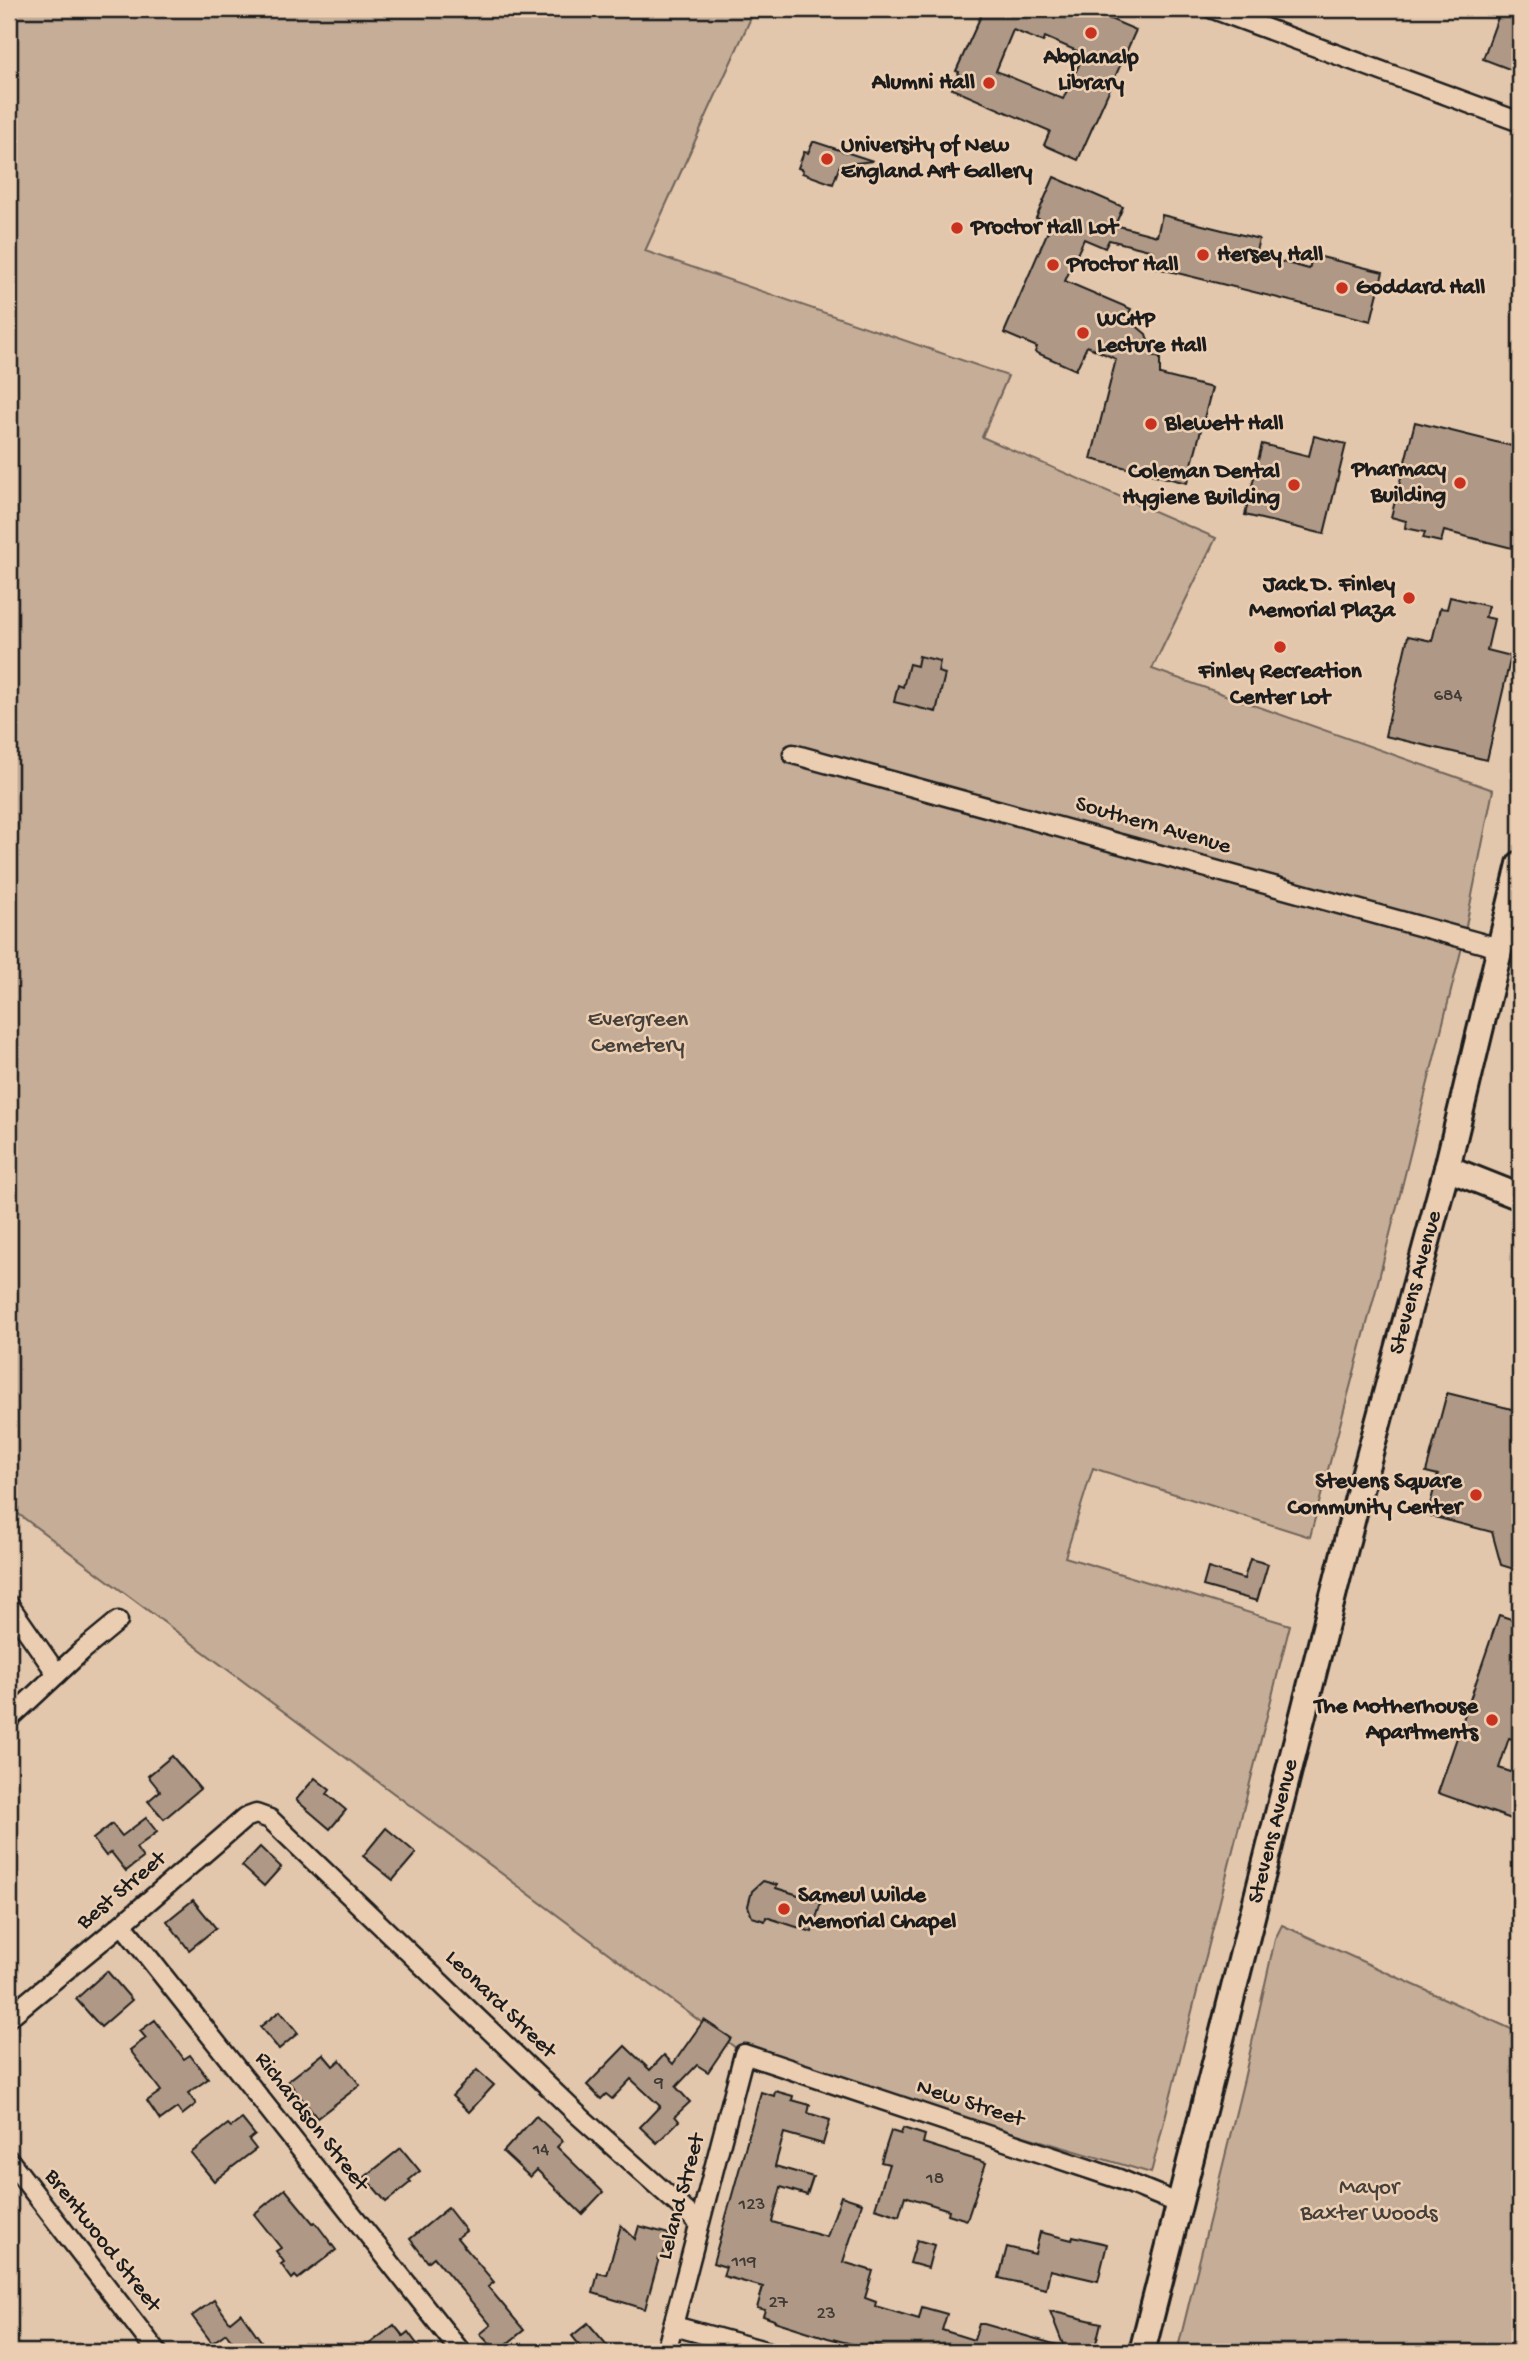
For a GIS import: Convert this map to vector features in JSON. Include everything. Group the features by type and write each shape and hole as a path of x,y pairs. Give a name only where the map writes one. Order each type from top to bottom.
{"main road":[{"name":"Stevens Avenue","path":"1142,2352 1357,1501 1447,1168 1499,948 1514,915 1520,864"},
{"path":"1447,1168 1520,1197"}],"street":[{"path":"1213,9 1520,122"},
{"name":"Southern Avenue","path":"793,754 1499,948"},
{"path":"9,1605 57,1674"},
{"path":"9,1719 118,1621"},
{"name":"Best Street","path":"9,2017 245,1818 256,1814 270,1819"},
{"name":"Leonard Street","path":"270,1819 576,2113 699,2223"},
{"name":"Richardson Street","path":"122,1924 461,2352"},
{"name":"New Street","path":"744,2054 1119,2179 1180,2204"},
{"name":"Leland Street","path":"667,2352 744,2054"},
{"name":"Brentwood Street","path":"9,2160 157,2352"},
{"path":"674,2326 769,2352"}],"green space":[{"name":"Evergreen Cemetery","path":"9,9 755,9 645,251 1008,376 982,437 1216,538 1152,669 1493,790 1461,951 1376,1290 1310,1537 1093,1468 1065,1557 1290,1625 1151,2173 744,2054 9,1507"},
{"name":"Mayor Baxter Woods","path":"1282,1925 1520,2033 1520,2352 1177,2352 1244,2079 1275,1939"}],"building":[{"name":"Alumni Hall","path":"984,9 1087,9 1136,30 1078,160 1044,145 1050,131 952,89 959,72 956,71","holes":["1013,30 1043,42 1045,37 1084,54 1063,99 996,71"]},
{"path":"1501,9 1520,9 1520,73 1483,59"},
{"name":"University of New England Art Gallery","path":"813,142 873,161 840,165 833,184 802,173 803,170 798,168 804,152 808,153"},
{"path":"1054,177 1123,207 1115,225 1157,236 1162,215 1259,239 1255,255 1309,269 1313,255 1383,272 1371,321 1149,266 1153,251 1109,240 1105,248 1084,239 1065,281 1131,309 1127,318 1146,334 1153,356 1160,358 1160,375 1212,388 1187,483 1091,459 1116,359 1087,346 1076,370 1035,352 1037,347 1004,333 1051,224 1036,218"},
{"name":"Pharmacy Building","path":"1415,422 1520,448 1520,550 1444,531 1441,542 1423,538 1425,532 1405,528 1406,521 1391,517"},
{"name":"Coleman Dental Hygiene Building","path":"1314,436 1346,444 1324,534 1245,515 1262,444 1309,456"},
{"path":"1450,597 1488,606 1485,617 1494,619 1487,650 1511,656 1487,760 1385,736 1408,636 1432,641 1440,608 1447,609"},
{"path":"919,656 940,661 938,672 945,674 936,712 894,702 898,685 903,687 909,664 917,666"},
{"name":"Stevens Square Community Center","path":"1447,1393 1520,1411 1520,1571 1501,1565 1492,1532 1427,1515 1438,1475 1426,1472"},
{"path":"1250,1559 1268,1564 1257,1601 1203,1586 1208,1568 1244,1579"},
{"name":"The Motherhouse Apartments","path":"1499,1615 1520,1622 1520,1741 1509,1738 1499,1768 1520,1775 1520,1822 1438,1793"},
{"path":"172,1756 200,1789 164,1819 148,1801 160,1791 148,1776"},
{"path":"315,1778 330,1790 327,1794 346,1810 330,1829 296,1800"},
{"path":"146,1818 157,1832 136,1848 143,1858 126,1871 111,1852 106,1856 93,1839 112,1824 122,1836"},
{"path":"386,1828 416,1853 393,1880 363,1856"},
{"path":"260,1847 281,1867 264,1886 242,1866"},
{"name":"Sameul Wilde Memorial Chapel","path":"763,1881 777,1885 776,1888 821,1902 812,1932 766,1917 765,1921 752,1917 748,1906 752,1891"},
{"path":"193,1900 216,1928 189,1950 167,1921"},
{"path":"107,1971 132,2000 101,2027 76,1999"},
{"path":"280,2011 298,2033 279,2049 260,2027"},
{"path":"155,2020 184,2059 190,2055 208,2079 188,2093 196,2104 182,2115 177,2108 160,2120 147,2101 161,2091 130,2050 146,2038 140,2031"},
{"path":"704,2020 731,2038 708,2072 697,2065 676,2087 690,2102 675,2116 679,2121 657,2143 640,2127 660,2106 631,2079 612,2099 606,2094 601,2099 587,2085 625,2046 650,2070 664,2055 673,2064"},
{"path":"323,2054 333,2066 340,2060 360,2085 317,2118 288,2081"},
{"path":"477,2070 494,2085 469,2112 452,2096"},
{"path":"775,2091 810,2105 808,2113 830,2120 823,2144 784,2133 775,2166 813,2177 807,2195 781,2187 772,2222 827,2237 841,2196 862,2203 843,2262 873,2271 865,2298 876,2302 875,2306 919,2319 922,2307 947,2314 942,2330 974,2340 979,2324 984,2324 1064,2347 1050,2311 1101,2323 1094,2351 1073,2346 1065,2348 1065,2352 900,2352 870,2344 868,2348 828,2338 763,2316 765,2310 757,2308 763,2287 723,2276 726,2267 713,2263 761,2092 774,2096"},
{"path":"536,2116 563,2141 557,2147 603,2192 582,2214 537,2170 530,2177 503,2152"},
{"path":"242,2119 255,2135 249,2140 256,2149 214,2181 191,2153 228,2124 231,2127"},
{"path":"903,2128 925,2135 923,2143 986,2163 967,2220 948,2214 949,2210 905,2196 899,2216 875,2208 889,2164 881,2162 891,2131 901,2134"},
{"path":"401,2148 420,2171 386,2202 365,2177"},
{"path":"285,2189 336,2250 298,2279 295,2276 292,2279 281,2264 284,2262 276,2251 281,2248 254,2214"},
{"path":"448,2208 466,2231 457,2238 494,2282 488,2287 524,2330 497,2352 480,2334 491,2325 434,2257 428,2262 410,2239"},
{"path":"621,2225 635,2239 639,2226 669,2234 662,2259 659,2258 645,2309 593,2293 598,2273 607,2275"},
{"path":"1040,2232 1072,2240 1073,2236 1107,2244 1098,2281 1050,2270 1046,2289 999,2278 1007,2247 1035,2254"},
{"path":"917,2240 934,2245 928,2268 910,2263"},
{"path":"214,2300 230,2322 241,2313 269,2352 241,2352 226,2333 212,2343 192,2316"},
{"path":"588,2323 613,2352 585,2352 572,2336"},
{"path":"394,2325 403,2336 408,2332 423,2352 359,2352"}],"place":[{"name":"Abplanalp Library","path":"1091,33"},
{"name":"Alumni Hall","path":"989,83"},
{"name":"University of New England Art Gallery","path":"827,159"},
{"name":"Proctor Hall Lot","path":"957,228"},
{"name":"Hersey Hall","path":"1203,255"},
{"name":"Proctor Hall","path":"1053,265"},
{"name":"Goddard Hall","path":"1342,288"},
{"name":"WCHP Lecture Hall","path":"1083,333"},
{"name":"Blewett Hall","path":"1151,424"},
{"name":"Pharmacy Building","path":"1460,483"},
{"name":"Coleman Dental Hygiene Building","path":"1294,485"},
{"name":"Jack D. Finley Memorial Plaza","path":"1409,598"},
{"name":"Finley Recreation Center Lot","path":"1280,647"},
{"name":"Stevens Square Community Center","path":"1476,1495"},
{"name":"The Motherhouse Apartments","path":"1492,1720"},
{"name":"Sameul Wilde Memorial Chapel","path":"784,1909"}]}
